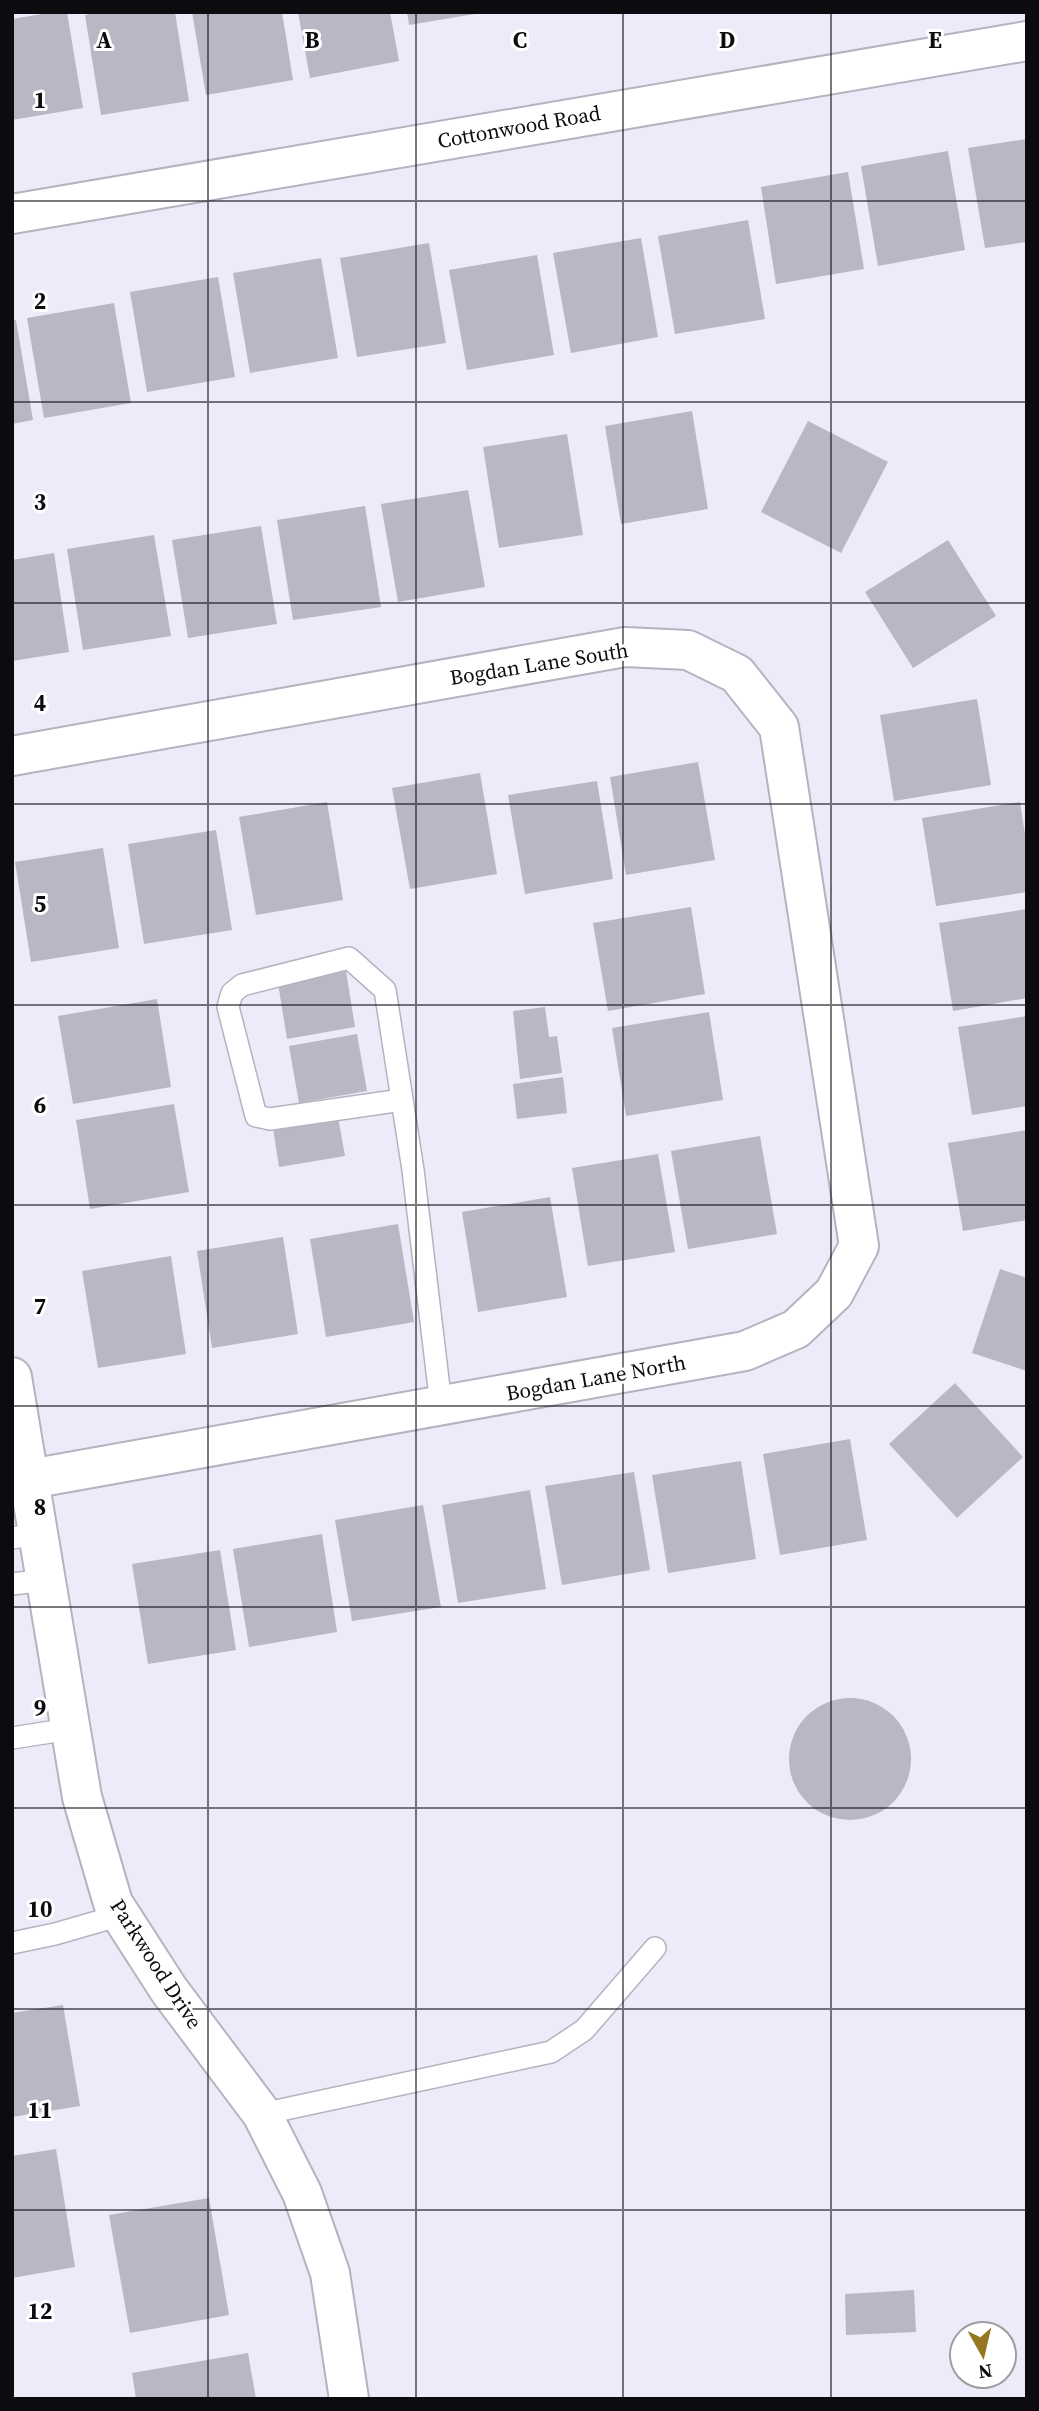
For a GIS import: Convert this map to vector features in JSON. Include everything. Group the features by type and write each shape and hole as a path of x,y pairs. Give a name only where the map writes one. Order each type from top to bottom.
{"street":[{"name":"Cottonwood Road","path":"12,214 1027,41"},
{"name":"Bogdan Lane South","path":"12,756 625,647 688,650 737,674 779,727 820,986"},
{"name":"Bogdan Lane North","path":"30,1479 746,1351 796,1329 834,1293 859,1246 820,986"},
{"name":"Parkwood Drive","path":"12,1377 30,1479 25,1536 29,1582 70,1729 82,1797 113,1903 169,1990 262,2114 302,2193 330,2273 349,2399"}],"lane":[{"path":"402,1100 270,1119 257,1116 228,1007 232,993 242,985 349,958 384,990 414,1170 441,1405"},
{"path":"12,1738 70,1729"},
{"path":"12,1943 121,1915"},
{"path":"262,2114 551,2052 584,2030 655,1948"}],"building":[{"path":"67,12 83,108 12,120 12,19"},
{"path":"100,12 175,12 189,101 101,115 85,15"},
{"path":"192,12 282,12 293,80 206,95"},
{"path":"298,12 390,12 399,61 310,78"},
{"path":"407,12 475,12 475,14 409,25"},
{"path":"1027,139 1027,242 985,248 968,148"},
{"path":"948,151 965,250 878,266 861,166"},
{"path":"848,172 864,269 776,284 761,187"},
{"path":"748,220 765,319 675,334 658,236"},
{"path":"641,238 658,337 571,353 553,253"},
{"path":"429,243 446,343 357,357 340,258"},
{"path":"537,255 554,355 467,370 449,270"},
{"path":"321,258 338,358 250,373 233,273"},
{"path":"218,277 235,377 147,392 130,292"},
{"path":"114,303 131,403 44,418 27,318"},
{"path":"16,320 33,420 12,424 12,321"},
{"path":"692,411 708,509 621,524 605,426"},
{"path":"808,421 888,462 841,553 761,512"},
{"path":"567,434 583,535 499,548 483,447"},
{"path":"468,490 485,587 398,602 381,504"},
{"path":"365,506 381,607 293,620 277,520"},
{"path":"261,526 277,624 188,638 172,540"},
{"path":"154,535 171,636 83,650 67,549"},
{"path":"948,540 996,616 913,668 865,592"},
{"path":"54,553 69,652 12,661 12,560"},
{"path":"977,699 991,785 894,801 880,715"},
{"path":"698,762 715,860 626,875 610,777"},
{"path":"480,773 497,874 410,889 392,788"},
{"path":"597,781 613,879 525,894 508,795"},
{"path":"327,802 343,900 256,915 239,817"},
{"path":"1020,802 1027,847 1027,892 936,906 922,818"},
{"path":"216,830 232,930 144,944 128,844"},
{"path":"103,848 119,948 31,962 15,862"},
{"path":"691,907 705,994 608,1011 593,923"},
{"path":"1027,909 1027,998 953,1011 939,923"},
{"path":"346,971 355,1027 287,1039 278,983"},
{"path":"157,999 171,1087 73,1104 58,1016"},
{"path":"545,1007 549,1037 557,1036 562,1073 520,1079 513,1011"},
{"path":"709,1012 723,1100 626,1116 612,1028"},
{"path":"1027,1016 1027,1106 972,1115 958,1027"},
{"path":"357,1034 367,1091 299,1103 289,1046"},
{"path":"563,1077 567,1113 517,1119 513,1084"},
{"path":"174,1104 189,1192 90,1209 76,1120"},
{"path":"338,1117 345,1156 279,1167 273,1128"},
{"path":"1027,1130 1027,1220 963,1231 948,1143"},
{"path":"760,1136 777,1234 688,1249 671,1151"},
{"path":"658,1154 675,1252 588,1266 572,1168"},
{"path":"550,1197 567,1297 478,1312 462,1212"},
{"path":"398,1224 414,1322 326,1337 310,1239"},
{"path":"283,1237 298,1334 212,1348 197,1251"},
{"path":"171,1256 186,1354 98,1368 82,1271"},
{"path":"1000,1269 1027,1278 1027,1371 972,1353"},
{"path":"955,1383 1023,1457 957,1518 889,1444"},
{"path":"850,1439 867,1540 780,1555 763,1454"},
{"path":"741,1461 756,1559 668,1573 652,1475"},
{"path":"634,1472 650,1570 562,1585 545,1486"},
{"path":"530,1490 546,1589 458,1603 442,1505"},
{"path":"423,1505 441,1607 352,1621 335,1520"},
{"path":"322,1534 337,1632 249,1647 233,1549"},
{"path":"220,1550 236,1650 148,1664 132,1564"},
{"path":"850,1698 873,1703 893,1716 906,1736 911,1759 906,1782 893,1802 873,1815 850,1820 827,1815 807,1802 794,1782 789,1759 794,1736 807,1716 827,1703"},
{"path":"63,2005 80,2106 12,2117 12,2013"},
{"path":"56,2149 75,2267 12,2278 12,2156"},
{"path":"209,2198 229,2315 130,2333 109,2215"},
{"path":"914,2290 916,2332 846,2335 845,2294"},
{"path":"248,2353 256,2399 136,2399 132,2373"}]}
